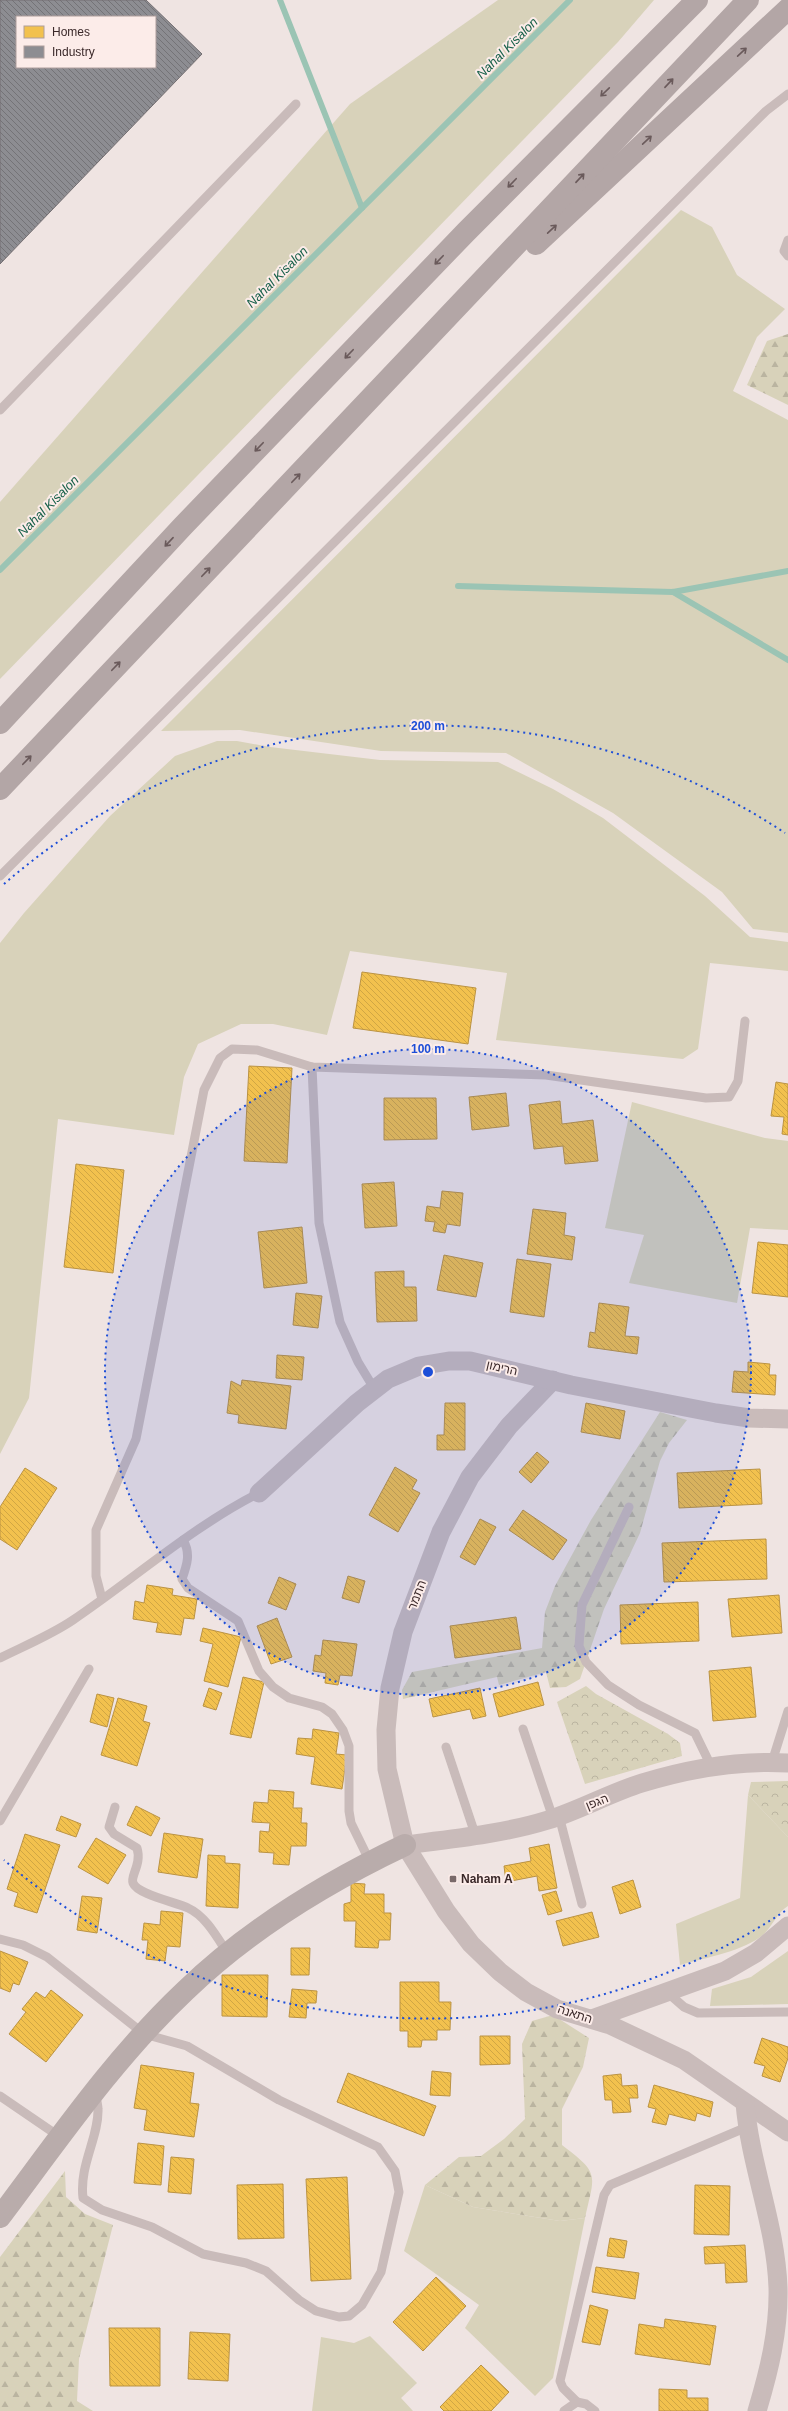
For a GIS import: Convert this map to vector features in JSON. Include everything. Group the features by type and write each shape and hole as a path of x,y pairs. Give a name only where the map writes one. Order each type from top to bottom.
{"highway":[{"path":"633,65 685,0"},
{"path":"0,723 183,526 466,232 697,0"},
{"path":"0,789 748,0"},
{"path":"380,389 788,9"}],"main road":[{"path":"0,2217 94,2092 144,2034 185,1990 228,1954 288,1908 336,1879 405,1845"}],"street":[{"name":"הרימון","path":"259,1493 357,1403 388,1379 419,1366 449,1361 470,1361 553,1380 716,1413 749,1418 788,1419"},
{"name":"התמר","path":"405,1845 387,1769 386,1730 390,1688 403,1632 441,1532 470,1478 509,1426 553,1380"},
{"name":"הגפן","path":"405,1845 475,1834 556,1817 640,1784 712,1768 780,1762"},
{"name":"התאנה","path":"405,1845 446,1911 471,1944 500,1972 526,1992 557,2009 592,2020 651,2042 684,2060 788,2132"},
{"path":"592,2020 725,1971 756,1953 788,1926"},
{"path":"745,2103 747,2127 772,2238 778,2288 776,2329 768,2373 757,2411"}],"lane":[{"path":"0,876 756,122 788,94"},
{"path":"0,410 296,104"},
{"path":"788,240 784,250 788,256"},
{"path":"102,1599 96,1576 96,1530 136,1439 204,1090 220,1058 232,1049 257,1050 312,1067 546,1075 706,1098 729,1097 738,1081 745,1022"},
{"path":"312,1067 319,1223 340,1322 358,1362 375,1390"},
{"path":"0,1658 71,1621 183,1540 234,1506 259,1493"},
{"path":"629,1507 582,1605 579,1646 586,1662 608,1685 638,1705 695,1733 712,1768"},
{"path":"183,1540 188,1548 188,1562 182,1579 188,1588 238,1621 259,1671 273,1687 289,1698 322,1707 332,1714 344,1730 349,1746 349,1811 351,1823 370,1862"},
{"path":"0,1821 88,1669"},
{"path":"780,1762 788,1711"},
{"path":"523,1729 556,1817 582,1904"},
{"path":"446,1746 475,1834"},
{"path":"115,1807 109,1827 114,1834 137,1848 140,1858 132,1878 133,1884 140,1890 190,1908 204,1920 228,1954"},
{"path":"0,1939 23,1945 47,1957 144,2034 187,2046 279,2100 378,2147 395,2171 400,2192 381,2272 362,2305 349,2316 339,2317 316,2312 266,2271 246,2263 203,2254 152,2227 102,2210 83,2198 82,2189 86,2161 98,2109 94,2092"},
{"path":"668,1993 684,2007 698,2013 788,2012"},
{"path":"0,2096 60,2137"},
{"path":"595,2411 586,2404 577,2402 563,2388 560,2381 604,2195 610,2185 747,2127"},
{"path":"564,2411 577,2402"}],"green space":[{"path":"498,0 654,0 618,42 0,679 0,502 350,104"},
{"path":"681,210 712,227 737,275 785,309 757,337 733,391 788,420 788,933 753,929 722,892 613,813 506,753 381,751 240,730 161,731"},
{"path":"788,334 788,405 747,385 767,341"},
{"path":"217,741 237,741 270,747 380,760 498,762 553,789 603,818 705,896 750,937 788,942 788,971 710,963 698,1049 683,1059 496,1040 507,973 350,951 327,1035 273,1024 241,1024 198,1044 184,1077 174,1135 58,1119 29,1398 0,1454 0,943 24,913 110,816 175,756"},
{"path":"632,1102 765,1138 788,1141 788,1230 750,1228 737,1303 629,1283 644,1235 605,1228"},
{"path":"660,1412 687,1420 669,1443 660,1461 640,1533 604,1609 580,1679 566,1687 550,1688 546,1672 499,1685 497,1677 403,1699 402,1690 412,1672 542,1648 545,1612 555,1586 591,1520"},
{"path":"586,1686 596,1694 668,1734 680,1743 682,1756 585,1784 557,1702"},
{"path":"788,1781 788,1837 748,1795 751,1782"},
{"path":"748,1795 788,1837 788,1906 781,1912 764,1934 756,1940 724,1953 680,1965 676,1924 740,1898"},
{"path":"788,1951 788,2004 710,2006 712,1989 751,1977"},
{"path":"553,2015 589,2038 583,2067 562,2109 562,2145 583,2162 589,2169 592,2176 591,2192 585,2218 560,2221 473,2207 425,2185 459,2157 481,2156 504,2139 525,2119 522,2044 532,2021"},
{"path":"65,2171 66,2197 85,2214 113,2225 79,2359 77,2401 93,2411 0,2411 0,2257"},
{"path":"425,2185 473,2207 560,2221 585,2218 553,2378 535,2396 465,2328 479,2305 404,2251"},
{"path":"370,2336 417,2383 401,2398 413,2411 312,2411 321,2337 354,2343"}],"building: Homes":[{"path":"362,972 476,988 468,1044 353,1028"},
{"path":"249,1066 292,1068 287,1163 244,1161"},
{"path":"776,1082 788,1084 788,1135 782,1134 784,1117 771,1116"},
{"path":"506,1093 509,1126 472,1130 469,1097"},
{"path":"384,1098 436,1098 437,1139 384,1140"},
{"path":"560,1101 562,1124 593,1120 598,1161 565,1164 563,1146 534,1149 529,1105"},
{"path":"76,1164 124,1170 113,1273 64,1267"},
{"path":"394,1182 397,1226 365,1228 362,1184"},
{"path":"442,1191 463,1193 460,1226 447,1224 445,1233 433,1231 435,1222 425,1221 427,1206 440,1208"},
{"path":"533,1209 566,1213 564,1235 575,1237 572,1260 527,1254"},
{"path":"302,1227 307,1283 264,1288 258,1232"},
{"path":"758,1242 788,1245 788,1297 752,1293"},
{"path":"444,1255 483,1263 476,1297 437,1290"},
{"path":"517,1259 551,1264 544,1317 510,1312"},
{"path":"404,1271 404,1287 416,1287 417,1321 377,1322 375,1272"},
{"path":"296,1293 322,1296 318,1328 293,1325"},
{"path":"599,1303 629,1307 625,1336 639,1337 637,1354 588,1347 590,1332 595,1333"},
{"path":"277,1355 304,1357 302,1380 276,1378"},
{"path":"748,1362 770,1364 769,1375 776,1375 775,1395 732,1392 734,1371 748,1372"},
{"path":"242,1380 291,1386 286,1429 238,1423 239,1415 227,1413 231,1381 241,1386"},
{"path":"445,1403 465,1403 465,1450 437,1450 437,1435 444,1435"},
{"path":"586,1403 625,1411 620,1439 581,1432"},
{"path":"537,1452 549,1462 531,1483 519,1472"},
{"path":"395,1467 417,1480 412,1489 420,1493 398,1532 369,1515"},
{"path":"25,1468 57,1488 17,1550 0,1539 0,1507"},
{"path":"760,1469 762,1504 679,1508 677,1473"},
{"path":"523,1510 567,1540 553,1560 509,1530"},
{"path":"480,1519 496,1527 475,1565 460,1557"},
{"path":"766,1539 767,1579 664,1582 662,1543"},
{"path":"348,1576 365,1581 359,1603 342,1598"},
{"path":"279,1577 296,1584 286,1610 268,1603"},
{"path":"147,1585 173,1589 172,1595 197,1599 194,1619 184,1618 181,1635 156,1632 158,1623 133,1619 135,1601 144,1603"},
{"path":"779,1595 782,1633 732,1637 728,1599"},
{"path":"698,1602 699,1641 621,1644 620,1605"},
{"path":"516,1617 521,1649 455,1658 450,1626"},
{"path":"277,1618 292,1657 271,1664 257,1626"},
{"path":"203,1628 241,1637 228,1687 204,1681 213,1644 200,1641"},
{"path":"323,1640 357,1644 352,1676 340,1675 338,1685 325,1683 326,1673 313,1671 315,1655 321,1656"},
{"path":"751,1667 756,1717 713,1721 709,1671"},
{"path":"243,1677 264,1682 251,1738 230,1734"},
{"path":"538,1682 544,1705 499,1717 493,1694"},
{"path":"209,1688 222,1693 216,1710 203,1706"},
{"path":"480,1688 486,1716 473,1719 470,1709 433,1717 429,1699"},
{"path":"97,1694 114,1698 107,1727 90,1722"},
{"path":"118,1698 147,1706 143,1721 150,1723 137,1766 101,1755"},
{"path":"313,1729 339,1733 336,1754 347,1755 342,1789 311,1784 315,1757 296,1754 298,1738 312,1739"},
{"path":"269,1790 294,1792 293,1808 302,1808 301,1823 307,1823 306,1846 291,1846 289,1865 273,1864 274,1853 259,1852 260,1831 269,1832 270,1823 252,1822 254,1802 268,1803"},
{"path":"136,1806 160,1818 151,1836 127,1825"},
{"path":"61,1816 81,1824 76,1837 56,1830"},
{"path":"164,1833 203,1839 197,1878 158,1872"},
{"path":"25,1834 60,1845 37,1913 14,1906 18,1893 7,1889"},
{"path":"96,1838 126,1855 108,1884 78,1867"},
{"path":"549,1844 557,1888 539,1891 537,1876 506,1882 504,1866 531,1861 529,1848"},
{"path":"208,1855 225,1856 225,1863 240,1864 238,1908 206,1906"},
{"path":"633,1880 641,1907 620,1914 612,1887"},
{"path":"351,1883 365,1884 364,1894 384,1894 384,1913 391,1913 390,1940 379,1940 378,1948 355,1947 356,1921 344,1921 344,1904 351,1902"},
{"path":"556,1891 562,1911 548,1915 542,1895"},
{"path":"82,1896 102,1898 97,1933 77,1930"},
{"path":"161,1911 183,1913 180,1947 167,1946 165,1961 146,1959 148,1940 142,1940 144,1923 160,1925"},
{"path":"592,1912 599,1937 563,1946 556,1921"},
{"path":"291,1948 310,1948 309,1975 291,1975"},
{"path":"0,1951 28,1962 19,1985 13,1983 10,1992 0,1988"},
{"path":"222,1975 268,1975 267,2017 222,2016"},
{"path":"400,1982 439,1982 439,2002 451,2002 450,2030 437,2030 437,2040 422,2040 421,2047 408,2047 408,2031 400,2031"},
{"path":"292,1989 317,1991 316,2003 307,2003 306,2018 289,2017"},
{"path":"51,1990 83,2015 46,2062 9,2034 26,2012 22,2009 36,1992 45,1998"},
{"path":"480,2036 510,2036 510,2064 480,2065"},
{"path":"762,2038 788,2047 788,2058 780,2082 762,2076 765,2066 754,2063"},
{"path":"141,2065 194,2073 190,2103 199,2104 194,2137 144,2130 147,2110 134,2108"},
{"path":"432,2071 451,2073 450,2096 430,2095"},
{"path":"348,2073 436,2106 424,2136 337,2102"},
{"path":"621,2074 622,2086 637,2085 638,2098 629,2098 631,2112 613,2113 612,2100 605,2100 603,2076"},
{"path":"654,2085 713,2102 710,2117 697,2113 695,2121 669,2114 666,2125 652,2122 656,2109 648,2107"},
{"path":"138,2143 164,2146 161,2185 134,2183"},
{"path":"171,2157 194,2159 191,2194 168,2192"},
{"path":"347,2177 351,2279 311,2281 306,2179"},
{"path":"283,2184 284,2238 238,2239 237,2185"},
{"path":"695,2185 730,2186 729,2235 694,2234"},
{"path":"610,2238 627,2241 624,2258 607,2256"},
{"path":"745,2245 747,2282 726,2283 725,2263 705,2264 704,2247"},
{"path":"596,2267 639,2273 635,2299 592,2292"},
{"path":"436,2277 466,2306 423,2351 393,2322"},
{"path":"590,2305 608,2310 600,2345 582,2342"},
{"path":"665,2319 716,2326 710,2365 635,2354 639,2324 664,2328"},
{"path":"109,2328 160,2328 160,2386 110,2386"},
{"path":"190,2332 230,2334 228,2381 188,2379"},
{"path":"481,2365 509,2392 491,2411 444,2411 440,2407"},
{"path":"659,2389 687,2390 687,2398 708,2398 708,2411 659,2411"}],"building: Industry":[{"path":"0,0 146,0 202,54 0,264"}],"waterway":[{"path":"280,0 362,208"},
{"name":"Nahal Kisalon","path":"0,570 570,0"},
{"path":"458,586 673,592 788,571"},
{"path":"673,592 788,660"}],"place":[{"name":"Naham A","path":"453,1879"}]}
